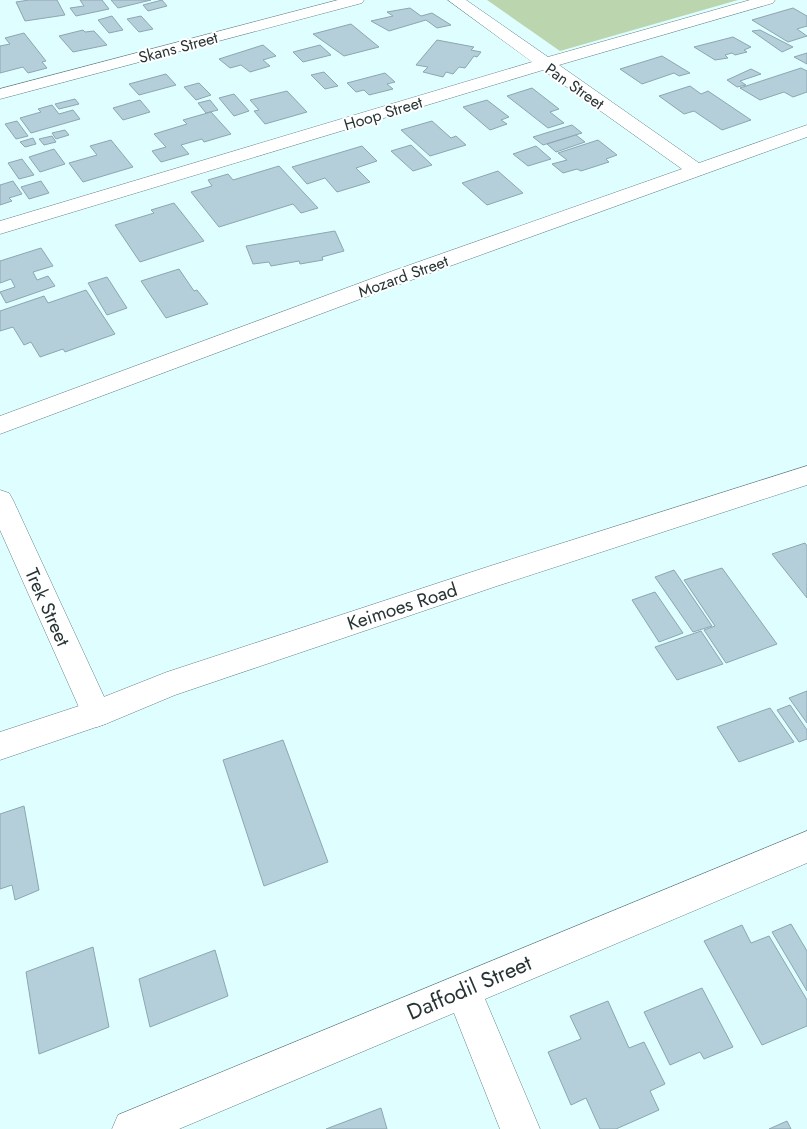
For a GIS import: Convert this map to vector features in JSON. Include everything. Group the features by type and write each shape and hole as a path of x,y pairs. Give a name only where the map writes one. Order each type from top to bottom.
{"street":[{"name":"Skans Street","path":"0,94 356,0"},
{"name":"Pan Street","path":"456,0 696,170"},
{"name":"Hoop Street","path":"0,228 544,64 767,0"},
{"name":"Mozard Street","path":"0,425 395,278 807,130"},
{"name":"Keimoes Road","path":"0,746 96,714 186,679 487,578 807,475"},
{"name":"Trek Street","path":"0,500 96,714"},
{"name":"Daffodil Street","path":"132,1129 807,847"},
{"path":"463,990 520,1129"}],"green space":[{"path":"487,0 738,0 560,51"}],"building":[{"path":"57,0 65,15 25,21 16,2"},
{"path":"80,0 102,0 109,9 76,16 70,8 84,6"},
{"path":"111,0 151,0 118,8"},
{"path":"162,0 167,6 148,11 143,5"},
{"path":"410,8 421,16 432,13 451,25 437,28 426,20 389,31 371,21 393,16 387,12"},
{"path":"793,8 807,16 807,26 797,29 807,36 788,42 752,20"},
{"path":"112,16 123,30 109,33 98,20"},
{"path":"141,16 153,29 139,32 127,19"},
{"path":"351,24 379,47 344,56 313,34"},
{"path":"83,30 85,32 94,31 107,45 73,52 59,36"},
{"path":"760,30 793,47 782,52 752,31"},
{"path":"24,33 46,61 42,62 47,68 28,73 23,67 0,73 0,46 10,44 5,38"},
{"path":"733,37 751,47 744,50 747,52 735,55 732,53 725,55 728,58 715,60 694,47"},
{"path":"437,40 474,47 471,50 481,52 477,57 474,56 465,68 459,67 453,74 446,72 443,77 423,72 428,67 416,65"},
{"path":"263,45 276,56 263,60 270,66 250,72 241,65 230,68 219,59"},
{"path":"320,45 331,55 303,62 293,52"},
{"path":"807,53 807,64 794,57"},
{"path":"662,56 690,73 679,76 674,73 642,84 620,69"},
{"path":"801,68 807,71 807,92 793,97 784,92 760,100 740,88"},
{"path":"751,69 761,74 740,81 746,85 737,87 727,80"},
{"path":"324,72 338,86 325,89 311,75"},
{"path":"385,73 395,82 387,84 393,89 369,95 364,90 356,92 347,83"},
{"path":"166,74 176,85 139,95 129,84"},
{"path":"199,83 211,95 196,100 184,87"},
{"path":"690,86 701,94 708,91 751,120 722,130 694,111 684,114 659,96"},
{"path":"532,88 559,109 550,112 564,123 548,128 507,96"},
{"path":"287,91 307,112 265,124 254,111 259,110 250,100"},
{"path":"234,94 249,111 234,116 219,98"},
{"path":"75,99 79,104 59,109 55,104"},
{"path":"140,100 150,112 123,120 113,108"},
{"path":"210,100 218,110 206,113 198,103"},
{"path":"487,100 509,117 501,120 507,124 490,130 463,107"},
{"path":"52,105 59,114 73,110 80,119 31,133 20,118 41,112 38,109"},
{"path":"211,112 231,134 204,142 202,139 181,145 189,154 161,162 152,151 166,147 154,134 187,124 183,120"},
{"path":"17,121 28,136 16,139 5,124"},
{"path":"432,121 451,138 456,136 466,145 430,156 401,130"},
{"path":"572,125 582,133 543,145 533,137"},
{"path":"65,130 69,135 56,139 52,133"},
{"path":"576,135 585,142 556,152 547,144"},
{"path":"52,136 56,142 44,145 39,139"},
{"path":"33,138 36,144 25,147 20,142"},
{"path":"111,140 133,167 83,182 69,163 97,155 90,146"},
{"path":"598,140 617,155 606,159 609,162 581,171 577,169 563,173 552,164 567,160 558,153"},
{"path":"411,145 432,165 413,171 391,151"},
{"path":"362,146 377,161 356,168 370,182 337,192 325,178 307,184 292,167"},
{"path":"536,146 551,159 528,166 513,154"},
{"path":"54,149 65,164 40,172 29,157"},
{"path":"22,159 34,175 19,179 8,163"},
{"path":"279,166 318,208 301,213 293,204 219,227 191,192 212,186 208,180 228,174 233,180"},
{"path":"498,171 523,193 487,205 462,183"},
{"path":"13,181 22,194 9,198 12,201 0,205 0,185"},
{"path":"41,181 49,193 29,199 21,187"},
{"path":"174,203 204,241 140,262 115,225 154,213 151,210"},
{"path":"335,231 344,251 322,257 323,260 300,264 299,261 271,266 269,262 253,264 246,246"},
{"path":"41,248 53,266 33,272 37,280 48,276 55,286 6,303 0,292 15,287 11,279 0,283 0,261"},
{"path":"179,269 194,291 197,290 208,304 166,318 141,281"},
{"path":"107,277 127,308 107,315 88,283"},
{"path":"86,290 115,334 65,352 63,349 40,357 31,342 24,345 13,327 0,331 0,311 44,296 48,303"},
{"path":"805,543 807,546 807,598 772,554"},
{"path":"722,568 777,644 726,663 704,630 715,626 684,580"},
{"path":"674,570 712,626 693,632 655,577"},
{"path":"655,592 683,633 659,642 632,600"},
{"path":"701,631 723,664 677,680 655,647"},
{"path":"807,691 807,723 789,698"},
{"path":"790,705 807,730 807,739 799,742 777,710"},
{"path":"770,708 794,742 739,762 717,727"},
{"path":"283,740 328,862 264,886 223,760"},
{"path":"24,806 39,890 15,900 12,885 0,889 0,814"},
{"path":"791,924 807,951 807,991 772,932"},
{"path":"742,925 751,943 769,936 807,1000 807,1026 762,1045 704,941"},
{"path":"93,947 109,1027 39,1054 26,972"},
{"path":"215,950 228,996 150,1027 139,979"},
{"path":"702,988 733,1047 704,1059 700,1052 670,1065 644,1012"},
{"path":"608,1001 629,1048 644,1042 665,1084 650,1091 659,1110 616,1129 600,1129 586,1098 571,1105 548,1052 581,1039 570,1016"},
{"path":"381,1108 387,1129 326,1129"},
{"path":"787,1121 791,1129 769,1129"}]}
